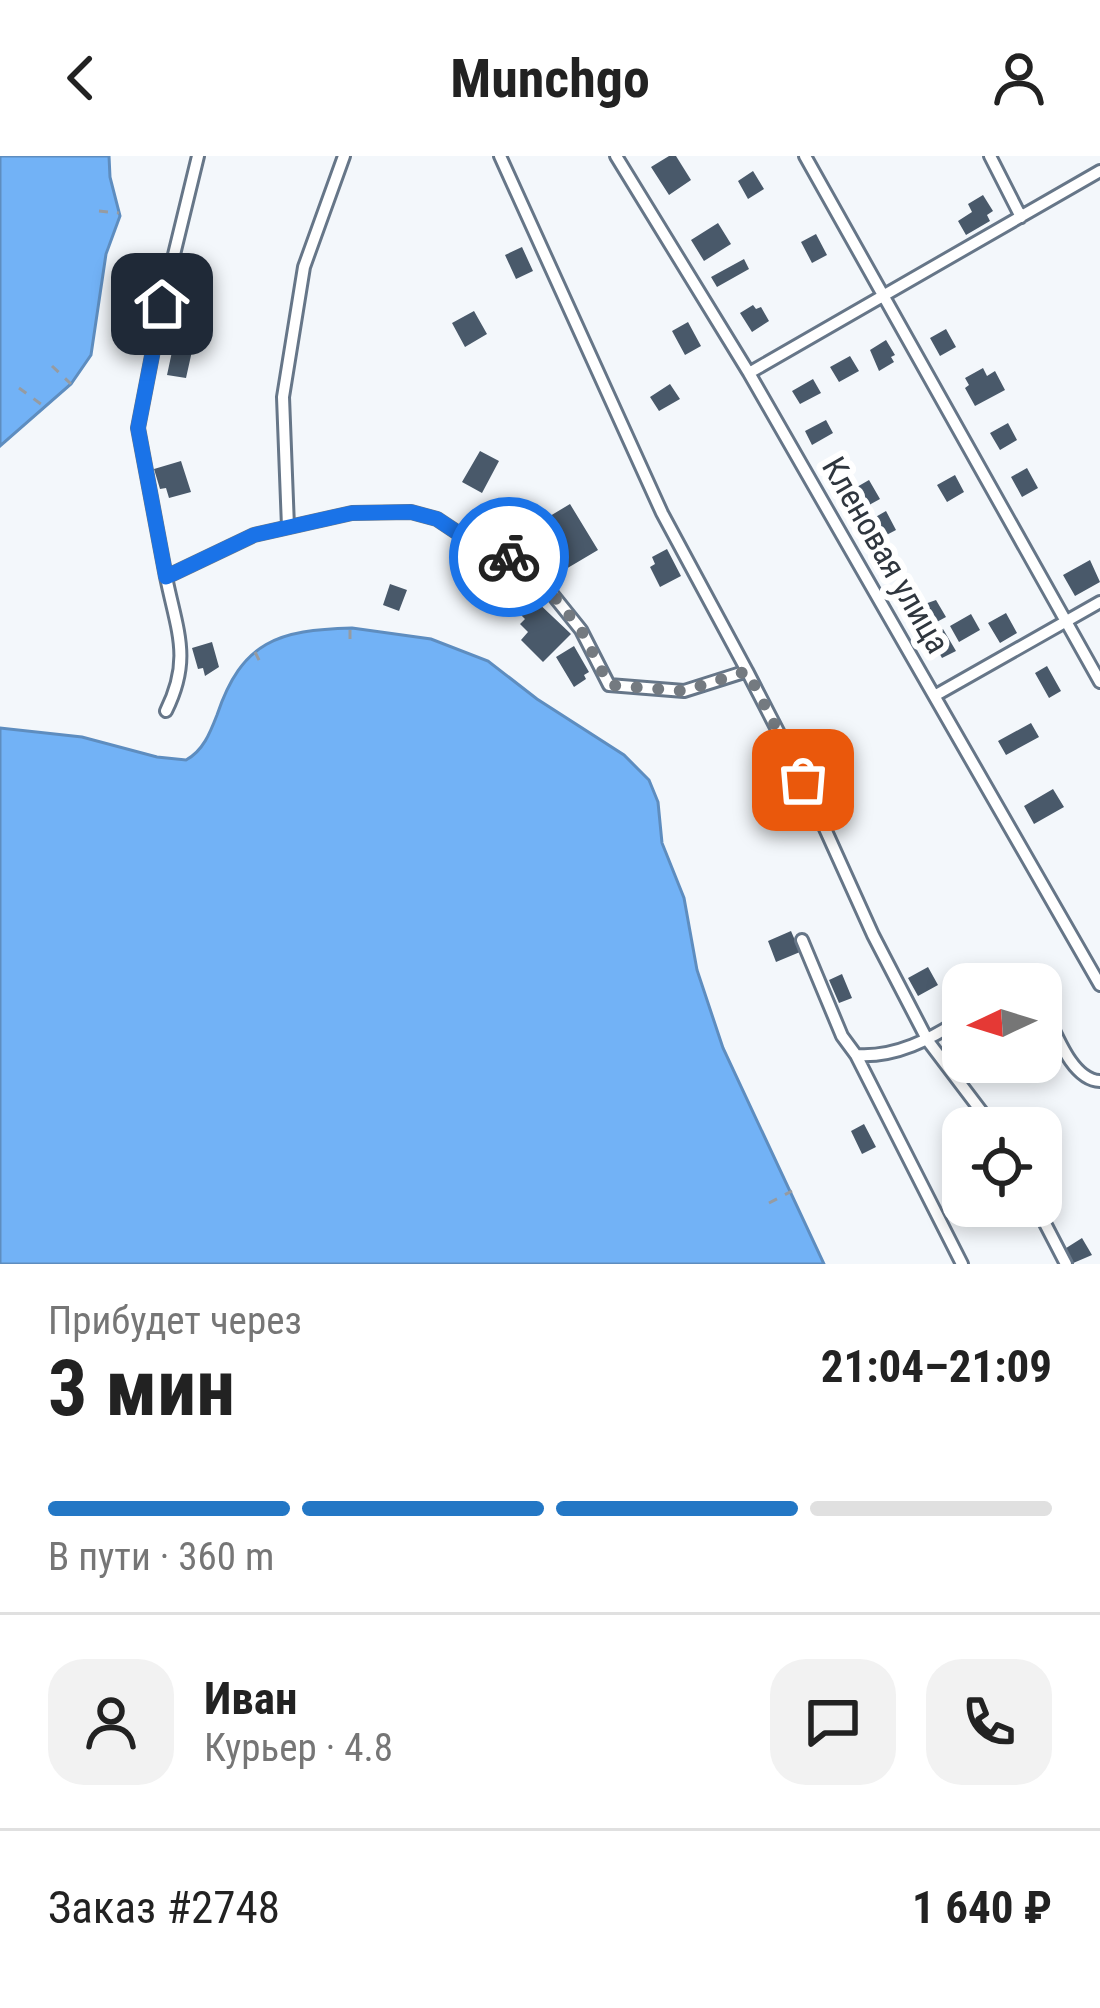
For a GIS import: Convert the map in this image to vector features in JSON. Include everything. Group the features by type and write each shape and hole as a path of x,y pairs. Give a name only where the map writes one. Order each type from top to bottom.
{"street":[{"path":"166,711 182,679 179,639 138,428 198,156"},
{"path":"288,527 283,397 304,267 344,156"},
{"path":"500,156 662,513 803,780 872,934 928,1041 978,1107"},
{"name":"Кленовая улица","path":"616,156 749,373 1100,985"},
{"path":"805,156 1100,682"},
{"path":"990,156 1021,217"},
{"path":"749,373 1100,171"},
{"path":"166,577 254,535 352,513 411,512 437,519 470,541 528,564 581,630 609,685 684,691 747,671"},
{"path":"936,694 1100,602"},
{"path":"802,940 842,1036 962,1264"},
{"path":"856,1055 875,1056 928,1041 942,1032"},
{"path":"1062,1042 1079,1073 1092,1082 1100,1081"},
{"path":"1047,1227 1066,1264"}],"path":[{"path":"99,212 119,213"},
{"path":"52,366 71,384"},
{"path":"20,388 45,407"},
{"path":"350,628 350,639"},
{"path":"255,652 260,662"},
{"path":"769,1203 792,1191"}],"water":[{"path":"0,156 109,156 120,216 106,254 91,355 71,384 0,446"},
{"path":"352,628 431,639 488,661 624,755 649,780 658,802 662,843 684,898 697,970 723,1048 824,1264 0,1264 0,728 82,737 186,760 205,741 227,690 251,655 283,637"}],"building":[{"path":"676,156 691,180 669,195 651,167"},
{"path":"753,171 764,189 748,199 738,181"},
{"path":"983,195 993,211 987,215 990,221 966,235 958,221 972,212 968,204"},
{"path":"718,223 731,244 704,261 691,240"},
{"path":"816,234 827,255 812,263 801,242"},
{"path":"522,247 533,271 516,279 505,255"},
{"path":"744,259 749,269 717,287 711,277"},
{"path":"753,305 761,307 769,321 752,332 740,313"},
{"path":"474,311 487,334 465,347 452,323"},
{"path":"688,322 701,346 685,355 672,331"},
{"path":"946,329 956,347 940,356 930,338"},
{"path":"886,340 894,362 879,371 870,350"},
{"path":"173,347 192,351 186,378 167,375"},
{"path":"850,356 859,371 839,382 830,367"},
{"path":"983,368 987,376 995,371 1005,390 975,406 965,378"},
{"path":"813,379 821,393 800,404 792,391"},
{"path":"670,384 680,399 659,411 650,397"},
{"path":"826,420 833,433 812,445 805,431"},
{"path":"1008,423 1017,440 1000,450 990,433"},
{"path":"480,451 499,461 482,493 462,482"},
{"path":"181,461 191,492 169,498 166,488 160,489 154,469"},
{"path":"1027,468 1038,488 1022,497 1011,477"},
{"path":"955,475 964,492 947,502 937,485"},
{"path":"869,480 880,499 860,510 850,491"},
{"path":"570,504 598,550 549,579 538,561 567,543 550,516"},
{"path":"886,511 896,530 875,541 865,523"},
{"path":"667,549 681,576 660,587 650,567 655,564 652,557"},
{"path":"1090,560 1100,582 1075,596 1063,575"},
{"path":"390,584 407,590 399,611 383,605"},
{"path":"534,599 571,634 543,662 521,640 528,632 520,624 525,619 520,614"},
{"path":"936,600 946,617 920,631 908,610"},
{"path":"1006,613 1017,633 1000,643 988,623"},
{"path":"971,614 980,630 959,642 950,626"},
{"path":"943,629 956,651 942,658 930,636"},
{"path":"212,642 219,667 205,676 192,648"},
{"path":"574,646 589,672 574,687 556,657"},
{"path":"1047,666 1061,691 1049,698 1035,673"},
{"path":"1031,723 1039,737 1006,755 998,741"},
{"path":"773,765 783,781 764,791 755,775"},
{"path":"1053,789 1064,807 1034,824 1024,806"},
{"path":"798,791 803,803 794,806 797,814 775,823 768,803"},
{"path":"791,931 800,952 776,962 768,941"},
{"path":"928,967 938,985 918,996 908,978"},
{"path":"842,974 852,998 839,1003 829,980"},
{"path":"864,1124 876,1147 862,1154 851,1131"},
{"path":"1082,1238 1092,1255 1071,1264 1063,1250"}],"way so far":[{"path":"509,557 528,564 581,630 609,685 684,691 747,671 803,780"}],"route":[{"path":"162,304 138,428 166,577 254,535 352,513 411,512 437,519 470,541 509,557"}]}
